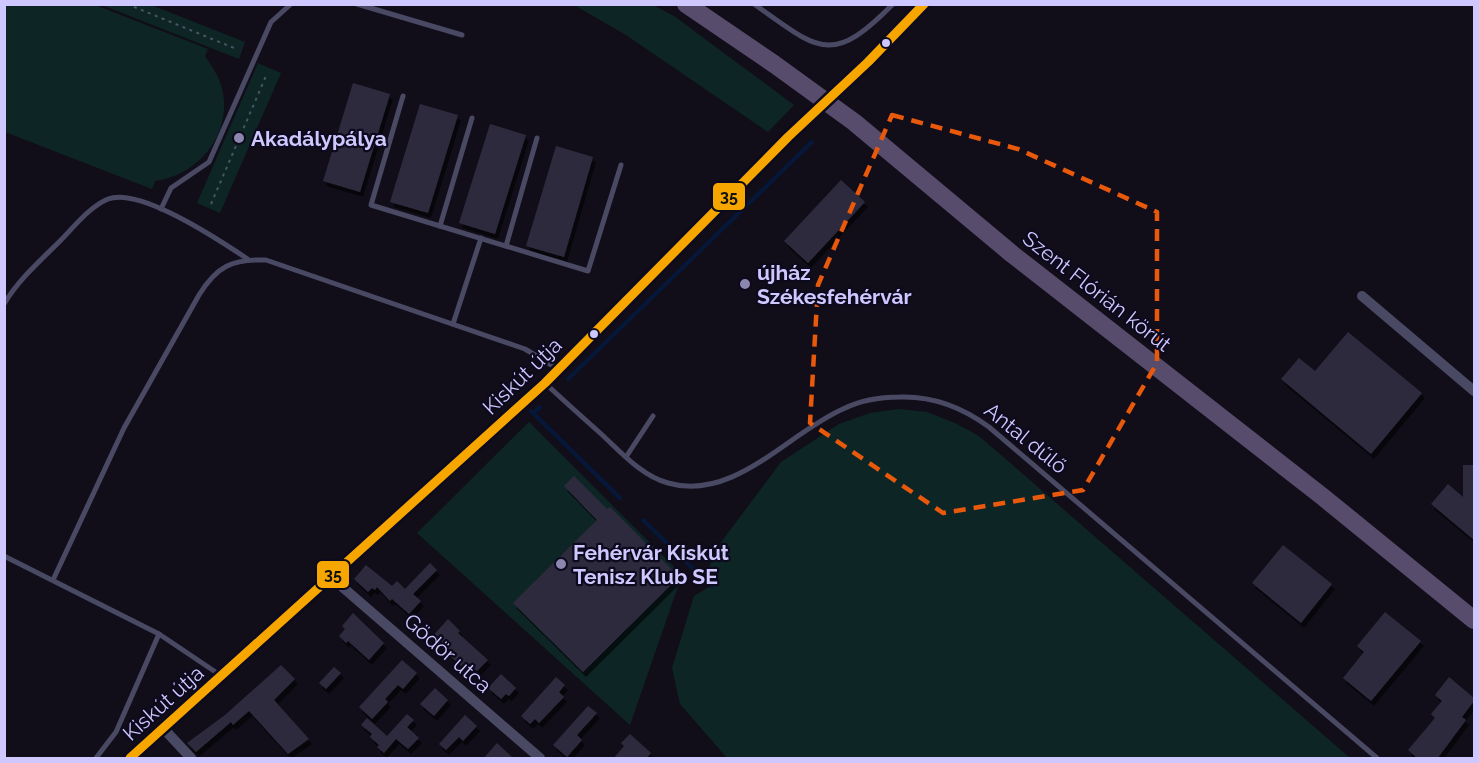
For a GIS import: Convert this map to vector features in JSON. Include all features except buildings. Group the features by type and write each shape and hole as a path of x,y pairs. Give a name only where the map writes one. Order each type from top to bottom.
{"main road":[{"name":"Szent Flórián körút","path":"686,4 826,101 908,165 1012,254 1323,497 1474,620"}],"street":[{"name":"Kiskút útja","path":"130,759 545,383 924,4"},
{"path":"1362,296 1474,391"},
{"name":"Gödör utca","path":"332,578 540,759"},
{"path":"163,728 191,759"}],"lane":[{"path":"161,208 171,188 209,162 271,22 291,4"},
{"path":"357,4 462,35"},
{"path":"754,4 800,37 825,45 837,46 860,36 893,4"},
{"path":"403,96 370,205 588,271 621,165"},
{"path":"440,226 472,118"},
{"path":"506,246 537,138"},
{"path":"4,304 18,284 98,204 110,198 123,196 161,208 221,241 249,260"},
{"path":"453,324 480,238"},
{"path":"53,580 124,428 204,288 219,270 232,262 266,260 525,349 558,369"},
{"name":"Antal dűlő","path":"545,383 626,457 650,475 668,483 702,487 739,475 820,421 863,401 886,397 912,397 935,399 956,407 973,415 989,427 1377,759"},
{"path":"626,457 653,416"},
{"path":"4,556 159,634 221,676"},
{"path":"96,759 116,732 159,634"}],"path":[{"path":"127,4 234,48"},
{"path":"211,204 266,76"}],"highlighted area":[{"path":"892,115 1018,149 1157,212 1157,363 1083,490 943,513 810,423 818,285"}],"green space":[{"path":"4,5 95,5 208,49 205,56 220,81 224,102 223,119 210,148 186,170 155,181 152,189 5,132"},
{"path":"102,5 151,5 245,42 239,59"},
{"path":"574,5 653,5 674,16 794,105 768,132 626,35"},
{"name":"Akadálypálya","path":"258,63 281,73 220,213 197,203"},
{"path":"899,409 927,412 979,436 1350,758 727,758 680,704 672,668 694,596 711,586 713,578 709,567 722,541 781,462 839,424 870,413"},
{"name":"Fehérvár Kiskút Tenisz Klub SE","path":"529,422 682,575 630,725 417,533"}],"waterway":[{"path":"568,379 812,142"},
{"path":"533,413 540,407"},
{"path":"531,411 620,498"},
{"path":"643,520 711,586"}],"transit line":[{"name":"35","path":"130,758 545,383 788,137 868,62 924,4"}],"place":[{"name":"Akadálypálya","path":"239,138"},
{"name":"újház Székesfehérvár","path":"745,284"},
{"name":"Fehérvár Kiskút Tenisz Klub SE","path":"561,564"}]}
